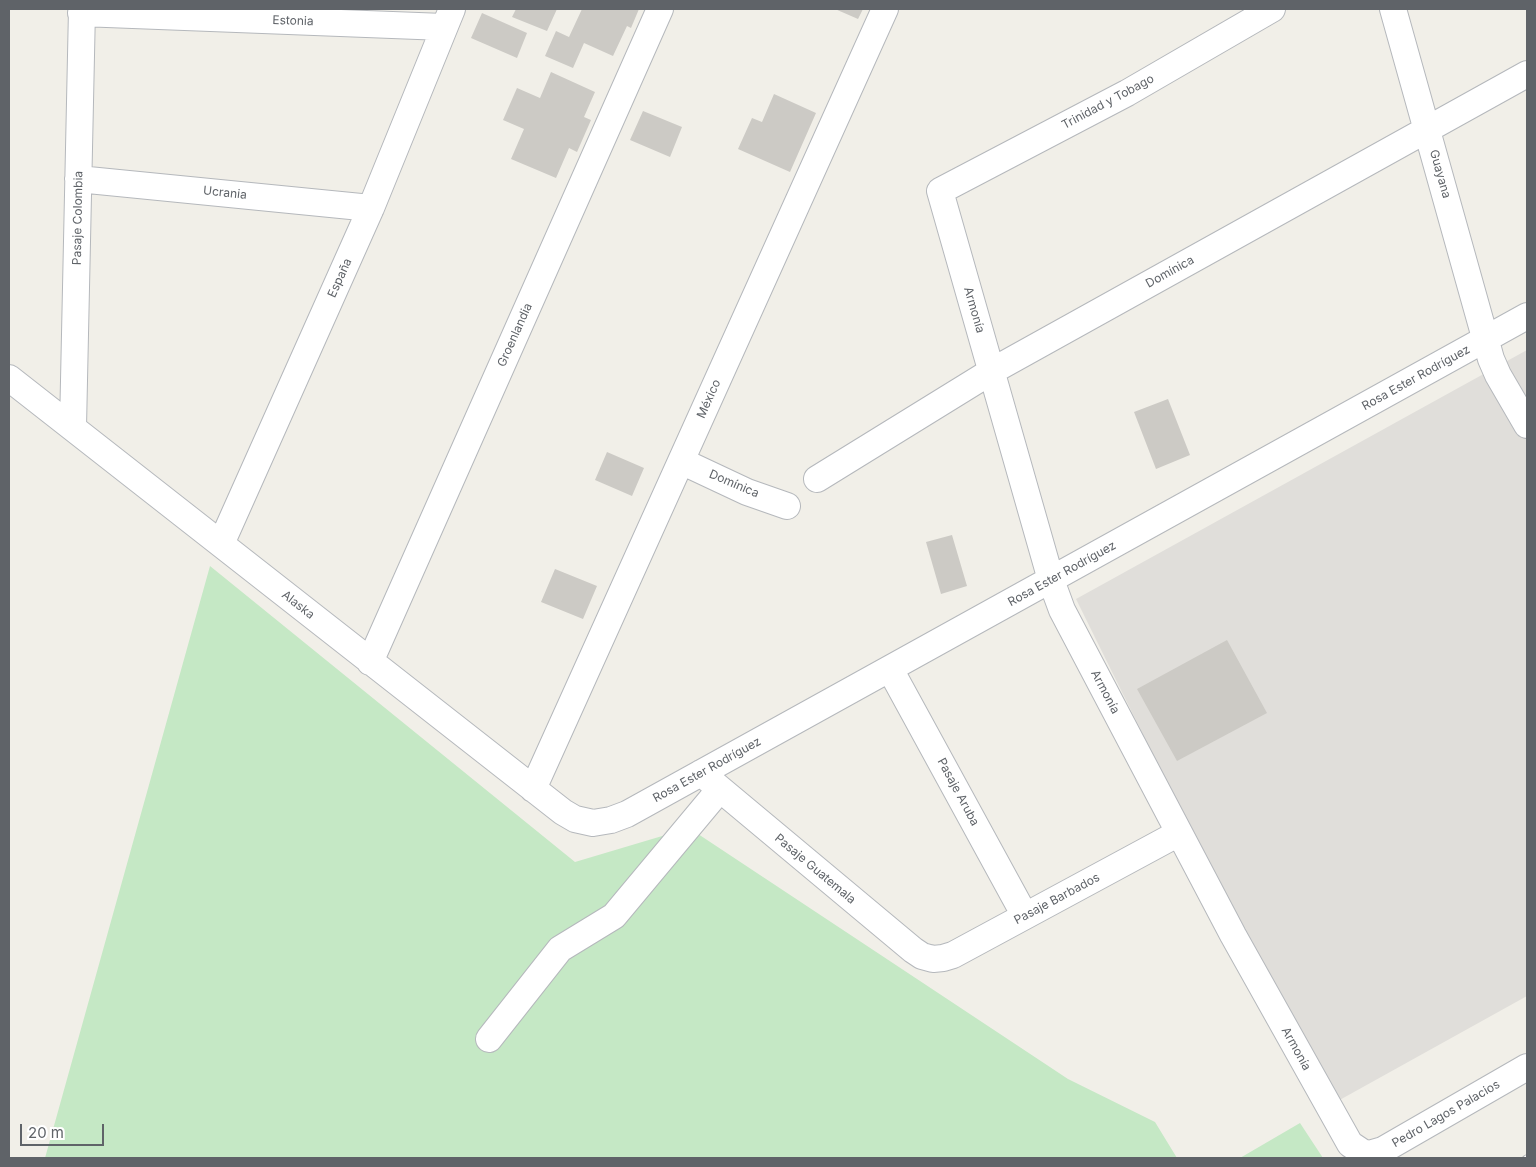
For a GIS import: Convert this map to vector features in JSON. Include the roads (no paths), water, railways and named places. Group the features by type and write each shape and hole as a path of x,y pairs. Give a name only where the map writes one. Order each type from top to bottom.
{"street":[{"name":"Groenlandia","path":"370,662 660,9"},
{"name":"México","path":"533,789 885,9"},
{"name":"Trinidad y Tobago","path":"940,191 1127,93 1272,9"},
{"name":"Guayana","path":"1393,9 1486,339 1498,375 1527,425"},
{"name":"Estonia","path":"82,11 448,18"},
{"name":"Pasaje Colombia","path":"73,427 82,11"},
{"name":"España","path":"221,544 372,208 448,18"},
{"name":"Domínica","path":"817,479 992,371 1527,74"},
{"name":"Ucrania","path":"78,179 372,208"},
{"name":"Armonía","path":"940,191 1051,580 1062,610 1233,935 1346,1138 1355,1149 1362,1152"},
{"name":"Rosa Ester Rodríguez","path":"593,823 611,820 628,814 711,781 890,669 1527,316"},
{"name":"Alaska","path":"9,378 563,812 575,819 593,823"},
{"name":"Domínica","path":"681,461 747,492 788,506"},
{"name":"Pasaje Aruba","path":"890,669 1025,916"},
{"name":"Pasaje Guatemala","path":"711,781 913,950 922,956 933,959"},
{"path":"489,1039 560,949 614,916 711,781"},
{"name":"Pasaje Barbados","path":"933,959 953,955 1179,833"},
{"name":"Pedro Lagos Palacios","path":"1362,1152 1376,1153 1383,1150 1527,1067"}]}
